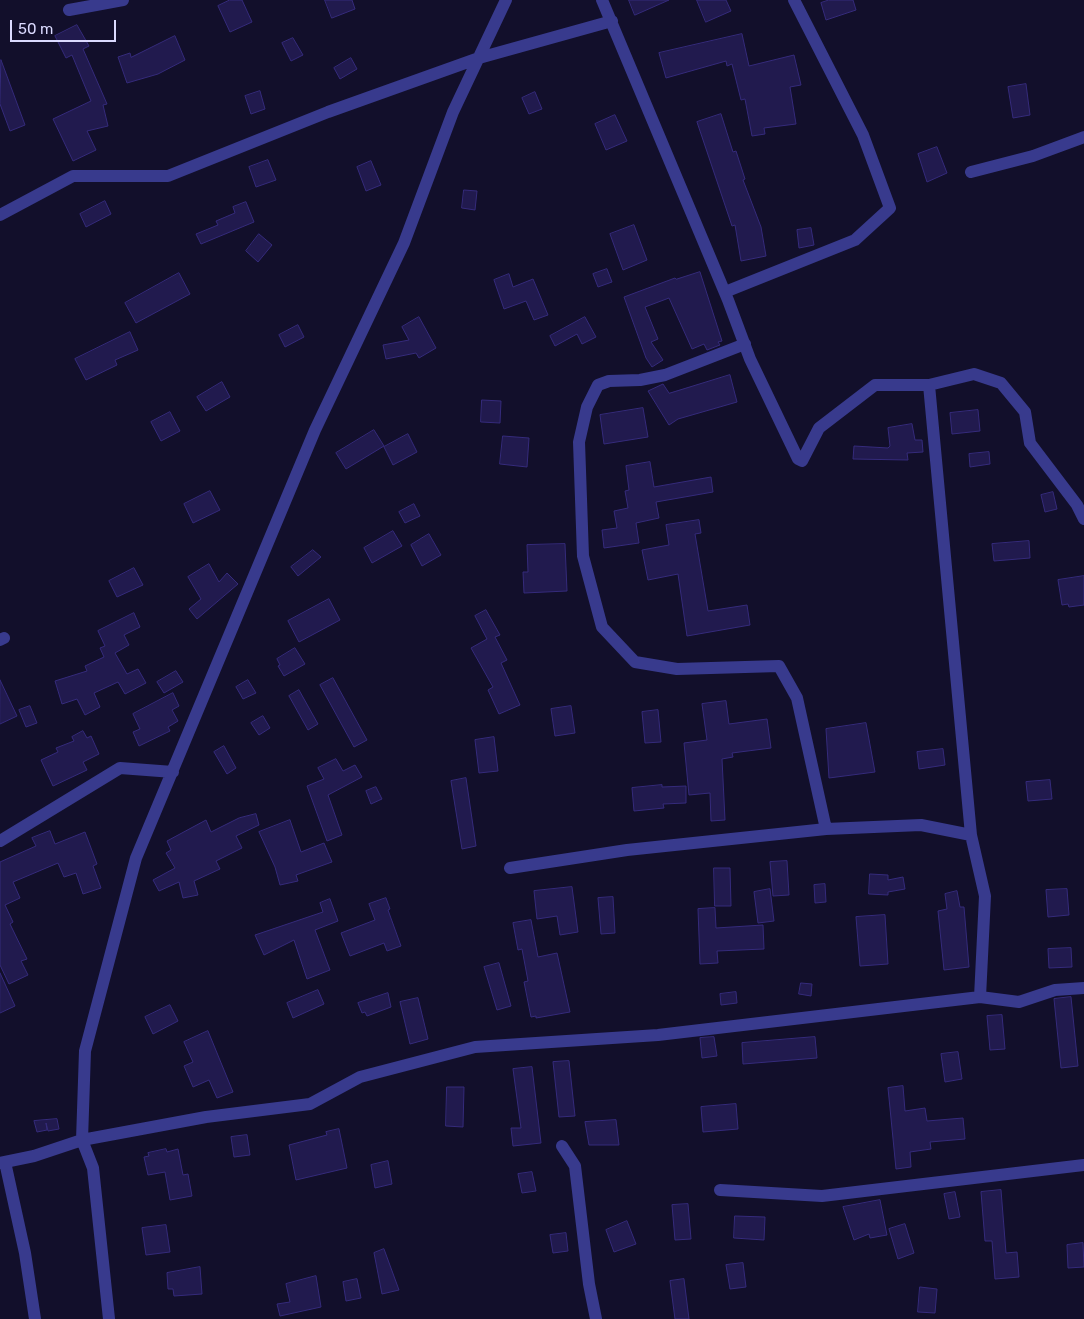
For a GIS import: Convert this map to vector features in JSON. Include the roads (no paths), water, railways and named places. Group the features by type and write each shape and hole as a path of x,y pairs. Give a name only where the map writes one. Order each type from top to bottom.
{"street":[{"path":"69,10 123,0"},
{"path":"109,1319 93,1168 82,1140 85,1051 136,858 315,430 404,243 453,112 506,0"},
{"path":"602,0 745,344 798,459 802,461 819,428 875,385 929,385 974,374 1001,384 1025,412 1030,442 1077,504 1084,519"},
{"path":"725,292 855,240 890,208 863,135 794,0"},
{"path":"0,215 74,176 168,176 328,112 479,58 612,22"},
{"path":"971,172 1033,156 1084,137"},
{"path":"745,344 665,375 640,380 609,381 598,385 587,407 579,442 583,556 602,628 635,662 677,669 779,666 797,698 826,829"},
{"path":"929,385 971,835 985,896 980,997"},
{"path":"0,841 120,768 173,772"},
{"path":"510,868 627,850 826,829 921,825 971,835"},
{"path":"35,1319 25,1254 2,1162 34,1156 82,1140 206,1117 310,1104 360,1077 475,1046 658,1035 980,997 1019,1002 1055,990 1084,988"},
{"path":"562,1146 575,1166 589,1284 596,1319"},
{"path":"720,1190 822,1196 1084,1165"}]}
